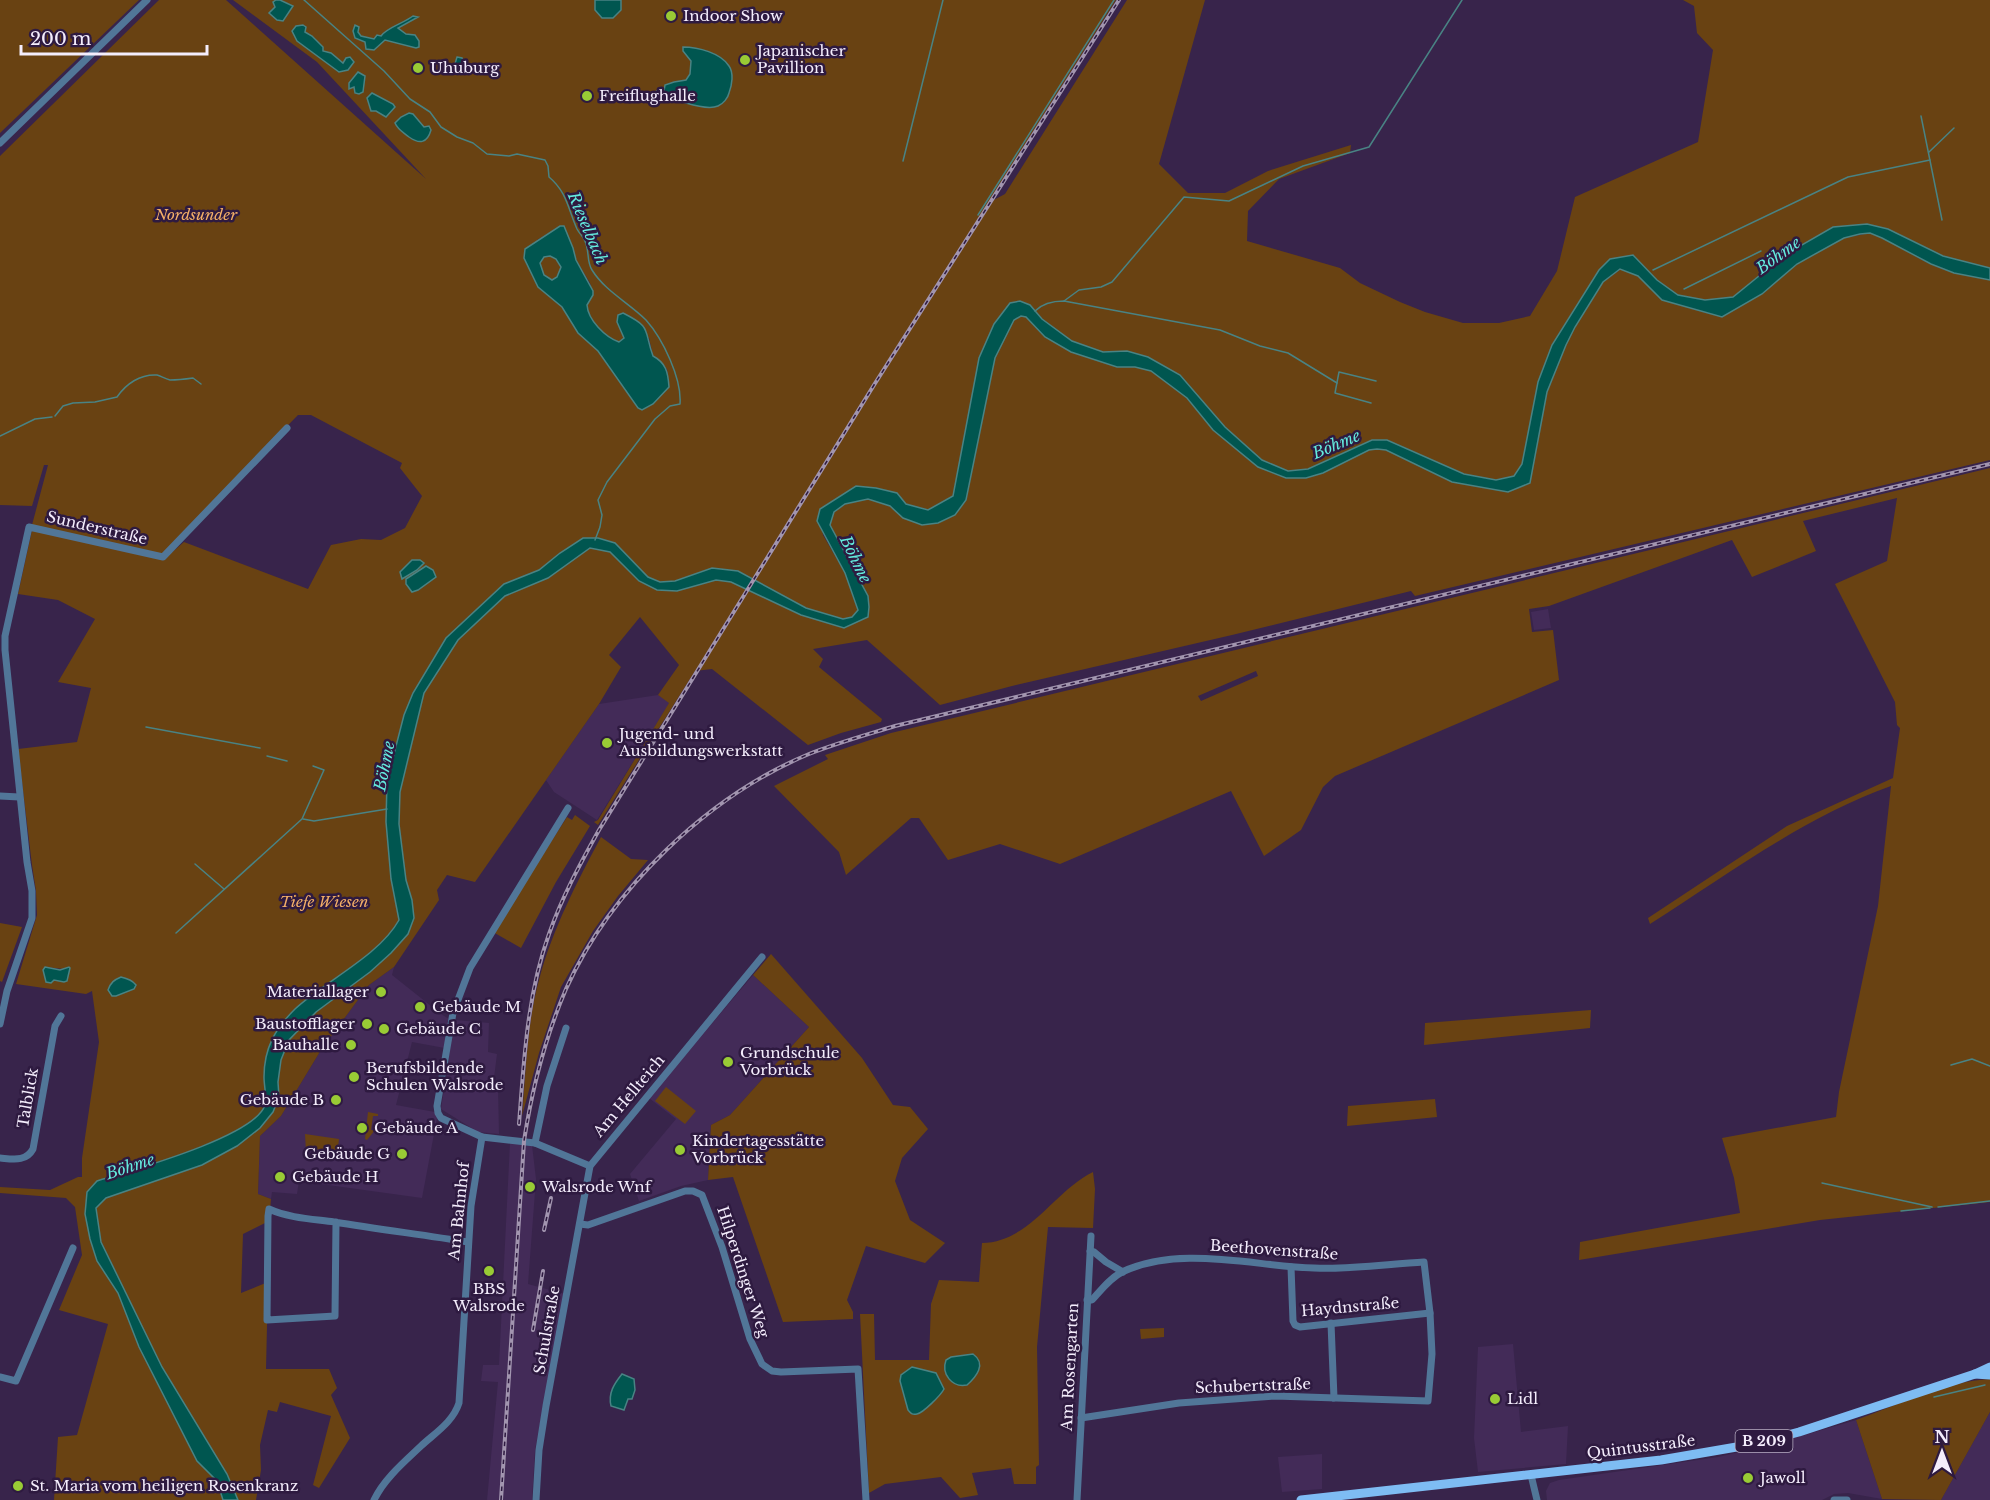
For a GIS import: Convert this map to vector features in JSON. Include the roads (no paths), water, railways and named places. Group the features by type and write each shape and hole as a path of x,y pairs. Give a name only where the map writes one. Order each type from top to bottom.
{"main road":[{"name":"Quintusstraße","path":"1301,1500 1662,1460 1754,1444 1799,1432 1990,1367"},
{"name":"Quintusstraße","path":"1975,1374 1990,1375"}],"street":[{"path":"0,143 147,0"},
{"name":"Sunderstraße","path":"0,1024 7,991 30,926 33,910 3,669 6,636 29,527 163,556 288,428"},
{"path":"0,796 19,797"},
{"path":"568,808 470,968 453,1014 437,1106 441,1118 482,1137 536,1143 590,1166"},
{"name":"Am Hellteich","path":"590,1166 762,957"},
{"name":"Talblick","path":"0,1158 24,1159 30,1156 54,1026 61,1016"},
{"path":"536,1143 547,1086 566,1028"},
{"name":"Am Bahnhof","path":"374,1500 385,1482 449,1421 457,1410 461,1395 471,1206 482,1137"},
{"name":"Schulstraße","path":"536,1500 541,1439 590,1166"},
{"name":"Hilperdinger Weg","path":"580,1224 588,1225 685,1191 702,1194 722,1247 746,1329 762,1364 768,1369 781,1372 858,1370 866,1500"},
{"path":"336,1222 335,1316 267,1320 269,1209 287,1215 336,1222 468,1242"},
{"name":"Am Rosengarten","path":"1077,1500 1091,1236"},
{"path":"0,1377 16,1381 73,1248"},
{"path":"1090,1251 1123,1272"},
{"name":"Beethovenstraße","path":"1087,1300 1092,1300 1108,1282 1123,1272 1168,1260 1191,1258 1291,1267 1335,1268 1424,1262 1430,1313"},
{"name":"Haydnstraße","path":"1291,1267 1293,1321 1300,1327 1430,1313"},
{"name":"Schubertstraße","path":"1081,1418 1214,1400 1275,1396 1428,1401 1432,1354 1430,1313"},
{"path":"1331,1323 1334,1398"},
{"path":"1531,1475 1537,1500"},
{"path":"1834,1500 1847,1500"}],"waterway":[{"name":"Rieselbach","path":"304,0 384,71 410,99 430,112 441,127 473,143 487,154 509,156 517,154 545,160 549,177 560,189 577,229 586,243 592,270 610,291 646,320 665,348 675,371 680,404 670,406 655,419 607,482 598,500 602,515 595,540"},
{"path":"903,161 943,0"},
{"path":"978,215 1114,0"},
{"path":"1064,301 1079,290 1101,287 1112,282 1184,197 1229,201 1303,166 1369,147 1462,0"},
{"path":"1921,116 1942,220"},
{"path":"1929,152 1954,128"},
{"path":"1653,270 1848,177 1930,160"},
{"name":"Böhme","path":"1684,289 1761,251"},
{"path":"1035,311 1048,303 1064,301 1220,330 1260,346 1288,353 1337,383"},
{"path":"1371,403 1335,393 1339,372 1376,381"},
{"path":"55,416 63,406 117,397 129,384 145,376 157,375 170,380 193,378 201,384"},
{"path":"0,436 35,419 52,417"},
{"path":"146,727 260,748"},
{"path":"267,756 287,761"},
{"path":"176,933 302,819 324,770 313,766"},
{"path":"303,819 314,821 387,809"},
{"path":"195,864 224,889"},
{"path":"1951,1065 1972,1059 1990,1066"},
{"path":"1822,1183 1932,1207"},
{"path":"1938,1207 1990,1201"},
{"path":"1901,1211 1930,1208"},
{"path":"1934,1397 1985,1385"}],"railway":[{"path":"519,1124 528,1028 536,980 554,920 585,855 874,385 1119,0"},
{"path":"501,1500 524,1141 535,1083 552,1026 566,989 585,952 609,916 666,850 700,820 735,794 771,772 809,754 895,726 1990,464"},
{"path":"544,1230 551,1198"},
{"path":"533,1330 543,1271"}],"place":[{"name":"Indoor Show","path":"671,16"},
{"name":"Japanischer Pavillion","path":"745,60"},
{"name":"Uhuburg","path":"418,68"},
{"name":"Freiflughalle","path":"587,96"},
{"name":"Jugend- und Ausbildungswerkstatt","path":"607,743"},
{"name":"Materiallager","path":"381,992"},
{"name":"Gebäude M","path":"420,1007"},
{"name":"Baustofflager","path":"367,1024"},
{"name":"Gebäude C","path":"384,1029"},
{"name":"Bauhalle","path":"351,1045"},
{"name":"Grundschule Vorbrück","path":"728,1062"},
{"name":"Berufsbildende Schulen Walsrode","path":"354,1077"},
{"name":"Gebäude B","path":"336,1100"},
{"name":"Gebäude A","path":"362,1128"},
{"name":"Kindertagesstätte Vorbrück","path":"680,1150"},
{"name":"Gebäude G","path":"402,1154"},
{"name":"Gebäude H","path":"280,1177"},
{"name":"Walsrode Wnf","path":"530,1187"},
{"name":"BBS Walsrode","path":"489,1271"},
{"name":"Lidl","path":"1495,1399"},
{"name":"Jawoll","path":"1748,1478"},
{"name":"St. Maria vom heiligen Rosenkranz","path":"18,1486"}],"park label":[{"name":"Nordsunder","path":"196,215"},
{"name":"Tiefe Wiesen","path":"324,902"}]}
